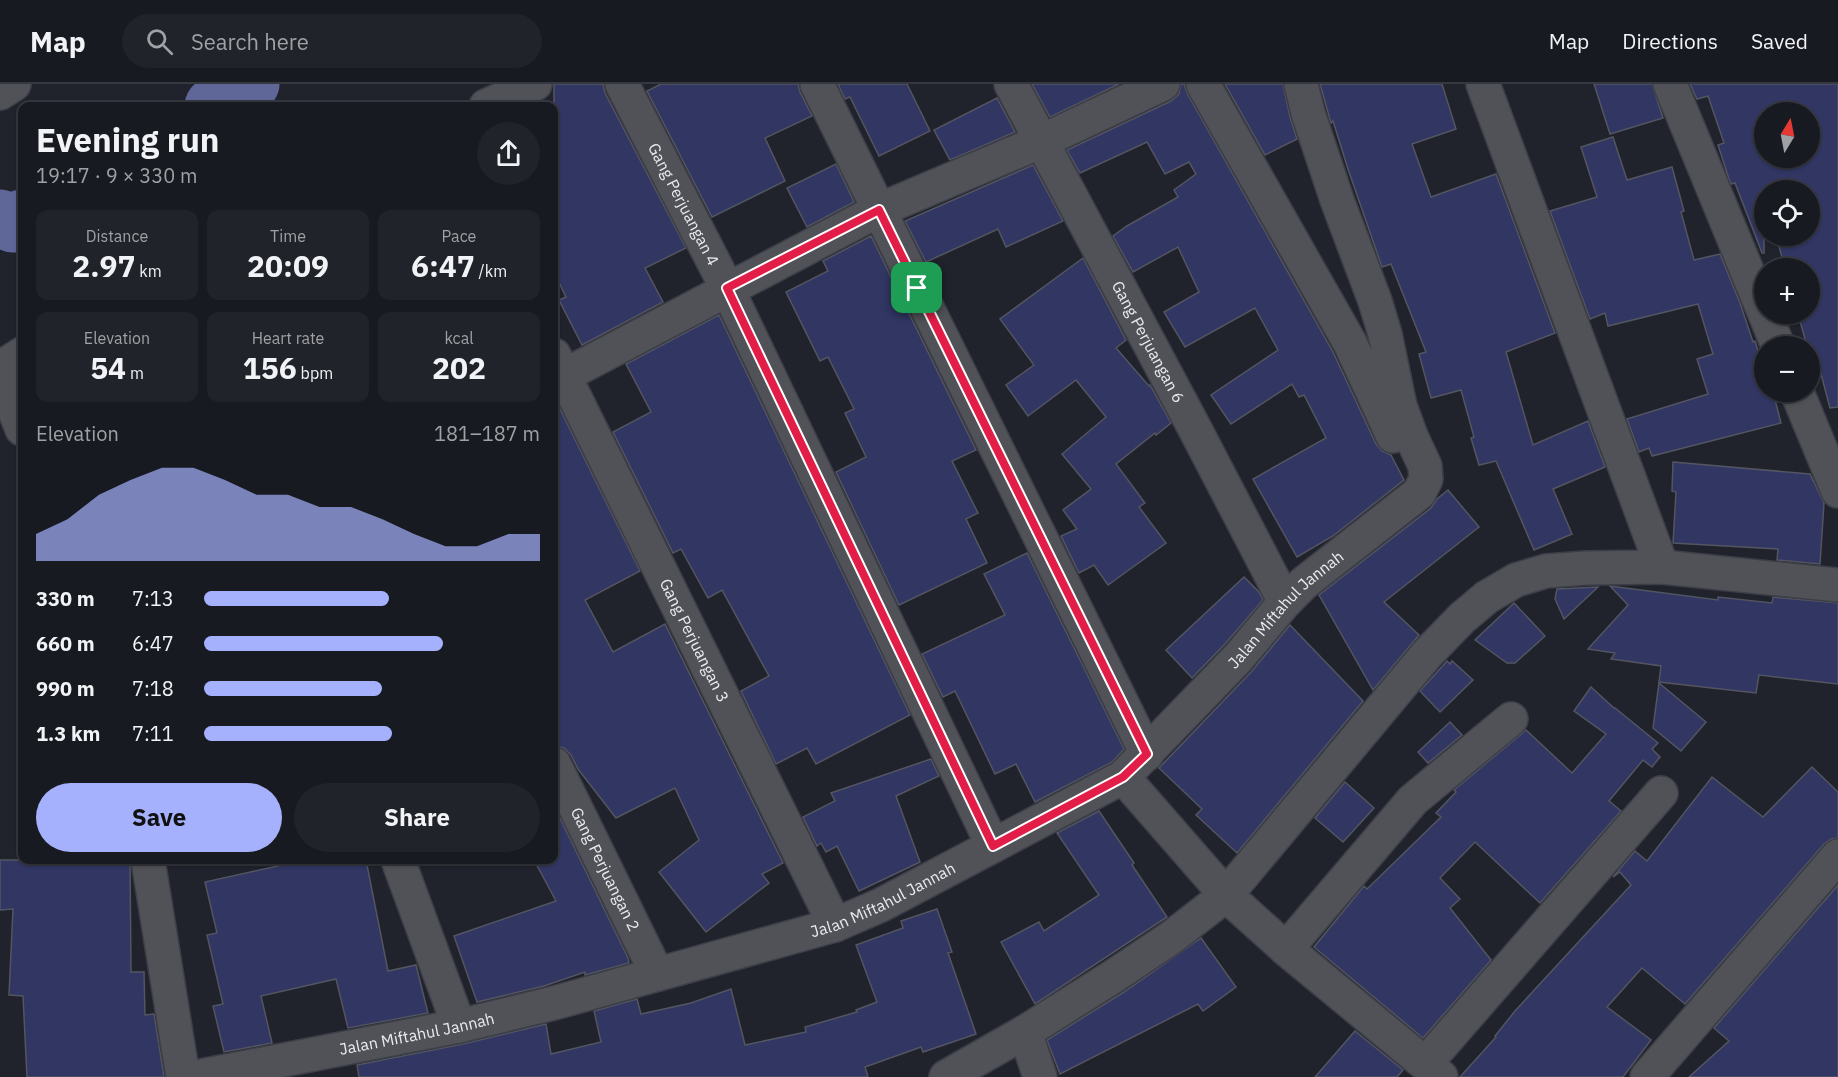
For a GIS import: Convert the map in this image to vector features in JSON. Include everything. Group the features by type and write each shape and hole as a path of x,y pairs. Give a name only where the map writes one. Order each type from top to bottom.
{"street":[{"path":"0,93 14,84"},
{"path":"495,102 535,84"},
{"name":"Gang Perjuangan 4","path":"622,84 727,288 993,846"},
{"path":"817,84 1147,754"},
{"name":"Gang Perjuangan 6","path":"1011,84 1285,602"},
{"path":"558,371 879,210 1042,141 1163,84"},
{"path":"1203,84 1350,343 1422,479"},
{"path":"1301,84 1333,189 1382,323 1400,406 1411,436 1422,479"},
{"path":"1483,84 1662,567"},
{"path":"1670,84 1754,289"},
{"path":"0,368 18,357"},
{"name":"Gang Perjuangan 3","path":"558,373 834,925"},
{"path":"0,374 18,419"},
{"path":"1801,402 1838,491"},
{"name":"Jalan Miftahul Jannah","path":"196,1077 459,1026 554,1003 834,925 881,905 1123,777 1238,658 1285,602 1422,479"},
{"path":"946,1077 1025,1032 1133,963 1172,937 1226,895 1428,653 1462,618 1487,597 1516,580 1546,571 1662,567 1838,585"},
{"path":"1286,949 1413,800 1511,719"},
{"name":"Gang Perjuangan 2","path":"558,772 657,974"},
{"path":"1123,777 1226,895 1286,949 1433,1070 1661,792"},
{"path":"1647,1077 1838,856"},
{"path":"149,864 183,1077"},
{"path":"399,864 459,1026"},
{"path":"1025,1032 1040,1077"}],"building":[{"path":"554,84 603,84 605,93 686,248 645,268 663,302 582,345 559,300 566,297 558,280 558,102 554,102"},
{"path":"661,84 798,84 812,116 765,138 785,181 712,217 647,91"},
{"path":"838,84 907,84 930,131 879,156 850,97 845,99"},
{"path":"1032,84 1119,84 1050,117"},
{"path":"1181,84 1184,84 1333,352 1376,444 1382,451 1391,455 1404,480 1333,536 1297,557 1253,479 1326,438 1304,395 1299,397 1292,384 1231,424 1211,395 1278,350 1255,308 1185,347 1164,312 1199,292 1178,247 1133,272 1113,236 1178,197 1174,190 1196,174 1189,162 1165,174 1147,142 1080,173 1067,150 1171,101 1179,94"},
{"path":"1225,84 1283,84 1297,139 1265,155"},
{"path":"1320,84 1442,84 1456,129 1412,144 1431,197 1496,174 1555,333 1506,352 1533,445 1588,421 1605,467 1553,489 1572,534 1534,550 1496,461 1479,465 1461,390 1431,398 1419,354 1426,352 1391,264 1382,267 1333,121 1331,123"},
{"path":"1594,84 1652,84 1663,118 1610,134"},
{"path":"1690,84 1838,84 1838,407 1830,408 1820,370 1820,336 1804,336 1801,324 1820,324 1820,258 1782,258 1779,246 1820,246 1820,180 1754,180 1754,232 1735,183 1731,184 1729,179 1718,145 1724,143 1708,96 1697,99"},
{"path":"997,98 1015,132 950,160 934,130"},
{"path":"1613,137 1627,180 1672,167 1694,260 1720,254 1754,342 1754,402 1776,402 1781,423 1652,456 1649,448 1639,452 1627,419 1708,394 1697,359 1713,354 1698,304 1608,326 1605,313 1590,319 1550,211 1597,197 1581,147"},
{"path":"836,164 854,202 807,227 787,188"},
{"path":"1033,165 1063,221 1006,247 998,229 926,262 905,221"},
{"path":"871,236 976,450 952,461 978,513 966,519 987,563 899,605 836,472 866,457 845,413 854,409 828,357 820,361 786,292 828,271 823,261"},
{"path":"1759,246 1764,246 1764,253"},
{"path":"1083,258 1126,340 1116,348 1150,385 1171,423 1116,464 1145,503 1139,507 1166,543 1108,585 1094,565 1079,573 1061,536 1077,529 1063,510 1091,489 1062,454 1106,417 1076,380 1028,416 1006,385 1034,365 1000,319"},
{"path":"719,315 910,715 816,764 807,748 776,764 741,691 769,676 722,590 708,598 681,549 673,553 613,432 651,412 626,364"},
{"path":"558,405 640,571 585,600 613,652 665,624 783,863 762,874 769,883 706,932 659,872 699,840 675,788 616,818 564,748 558,747"},
{"path":"1673,462 1810,474 1824,503 1820,564 1777,560 1778,549 1673,543 1676,492 1672,491"},
{"path":"1448,490 1479,527 1384,602 1419,635 1373,690 1319,595 1431,508 1437,499"},
{"path":"1027,553 1124,749 1112,762 1035,802 1016,764 995,774 955,691 943,697 922,654 1005,615 984,574"},
{"path":"1244,577 1259,592 1263,600 1192,678 1166,650"},
{"path":"1610,586 1718,600 1718,597 1772,603 1773,597 1838,603 1838,684 1759,675 1756,693 1659,682 1661,666 1611,659 1615,653 1588,649 1628,605"},
{"path":"1598,587 1564,619 1555,599 1557,589"},
{"path":"1514,603 1545,636 1515,663 1507,663 1475,640"},
{"path":"1290,625 1363,701 1237,853 1196,815 1202,809 1159,768 1252,671"},
{"path":"1447,661 1450,664 1452,661 1473,680 1440,712 1420,691"},
{"path":"1659,683 1706,722 1681,751 1653,728"},
{"path":"1591,687 1658,743 1652,749 1660,757 1652,767 1643,760 1609,801 1621,811 1540,903 1475,842 1440,878 1460,899 1450,908 1491,960 1423,1038 1314,947 1364,886 1367,889 1441,817 1436,813 1456,792 1454,790 1526,730 1572,773 1606,734 1574,711"},
{"path":"1450,722 1462,735 1428,763 1418,752"},
{"path":"931,759 939,776 896,796 920,862 859,891 837,846 826,852 821,843 817,846 803,817 835,801 831,793"},
{"path":"1812,767 1838,792 1838,838 1831,839 1824,844 1685,1004 1642,968 1607,1007 1651,1040 1623,1077 1460,1077 1496,1037 1515,1011 1631,885 1620,872 1613,877 1635,851 1647,861 1712,777 1763,817"},
{"path":"1345,782 1374,808 1343,842 1315,818"},
{"path":"1099,811 1167,917 1035,1004 1001,942 1039,922 1044,931 1099,895 1057,833"},
{"path":"558,814 629,963 585,975 585,972 544,986 477,1002 454,936 556,901 536,864 558,864"},
{"path":"0,860 18,860 18,864 130,864 131,972 144,972 145,1015 154,1014 164,1077 27,1077 23,996 9,995 13,909 0,910"},
{"path":"287,864 367,864 388,971 416,965 428,1013 348,1028 336,979 261,996 272,1043 224,1052 213,1006 223,1004 207,935 217,933 205,882"},
{"path":"1838,885 1838,1077 1689,1077 1729,1041 1714,1028"},
{"path":"937,909 952,952 948,953 976,1034 923,1052 921,1047 865,1067 868,1077 359,1077 357,1065 463,1044 546,1024 551,1054 601,1042 594,1011 637,999 641,1014 691,1003 731,989 745,1045 806,1032 805,1027 857,1012 856,1010 877,1002 856,945 903,928 901,921"},
{"path":"1201,938 1236,987 1203,1011 1198,1004 1060,1074 1047,1040 1124,992"},
{"path":"1355,1031 1403,1070 1397,1077 1315,1077"}],"waterway":[{"path":"220,102 251,84"},
{"path":"0,218 13,224 18,221"}],"route":[{"path":"879,210 917,288 1147,754 1123,777 993,846 727,288 879,210"}]}
